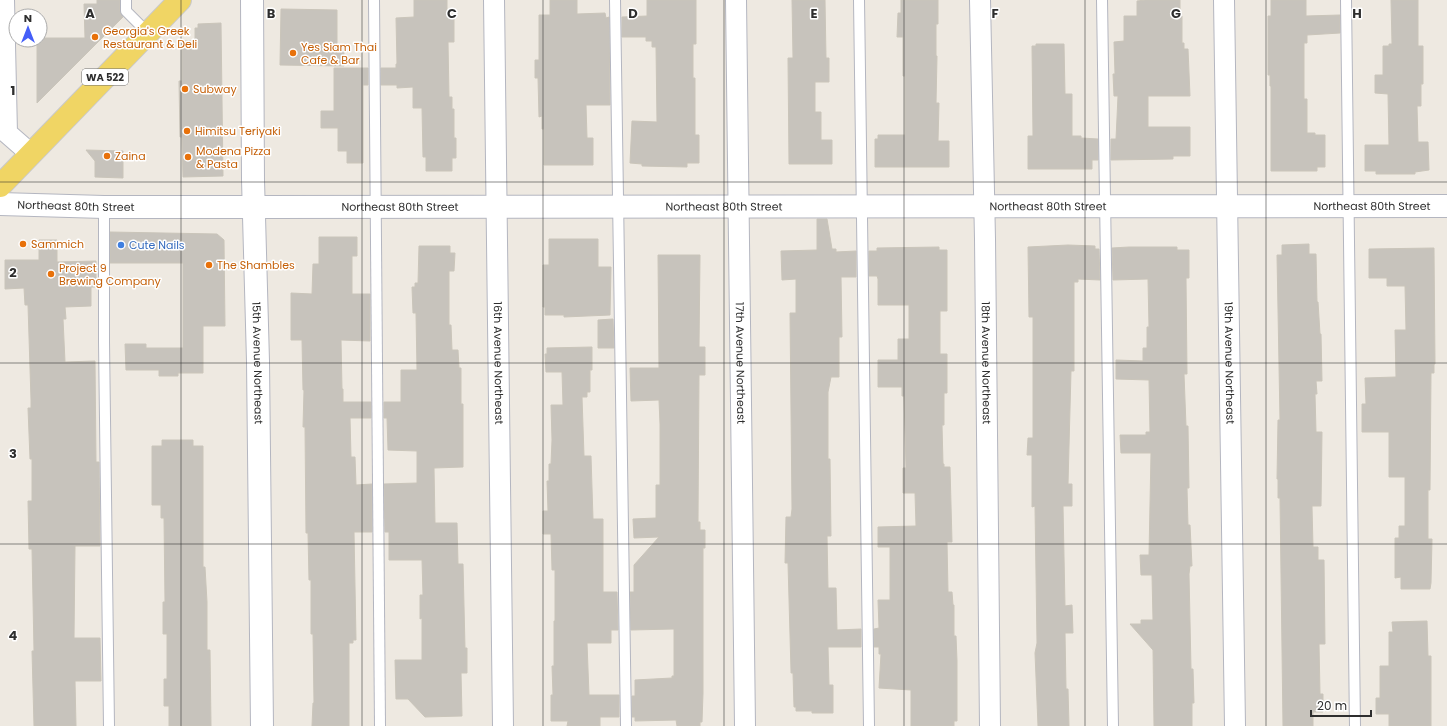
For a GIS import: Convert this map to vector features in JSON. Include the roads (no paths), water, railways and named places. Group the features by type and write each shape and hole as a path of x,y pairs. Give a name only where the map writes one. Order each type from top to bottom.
{"main road":[{"name":"WA 522","path":"0,186 180,0"}],"street":[{"path":"4,0 7,133 31,154"},
{"name":"15th Avenue Northeast","path":"252,0 253,180 255,206 258,361 262,726"},
{"name":"16th Avenue Northeast","path":"494,0 503,726"},
{"name":"17th Avenue Northeast","path":"736,0 745,726"},
{"name":"18th Avenue Northeast","path":"980,0 985,206 990,726"},
{"name":"19th Avenue Northeast","path":"1224,0 1235,726"},
{"name":"Northeast 80th Street","path":"0,204 104,207 1447,206"}],"lane":[{"path":"126,0 126,11 148,33"},
{"path":"374,0 380,726"},
{"path":"615,0 626,726"},
{"path":"859,0 869,726"},
{"path":"1102,0 1113,726"},
{"path":"1346,0 1355,726"},
{"path":"104,207 108,726"}],"place":[{"name":"Georgia's Greek Restaurant & Deli","path":"95,37"},
{"name":"Yes Siam Thai Cafe & Bar","path":"293,53"},
{"name":"Subway","path":"185,89"},
{"name":"Himitsu Teriyaki","path":"187,131"},
{"name":"Zaina","path":"107,156"},
{"name":"Modena Pizza & Pasta","path":"188,157"},
{"name":"Sammich","path":"23,244"},
{"name":"Cute Nails","path":"121,245"},
{"name":"The Shambles","path":"209,265"},
{"name":"Project 9 Brewing Company","path":"51,274"}]}
